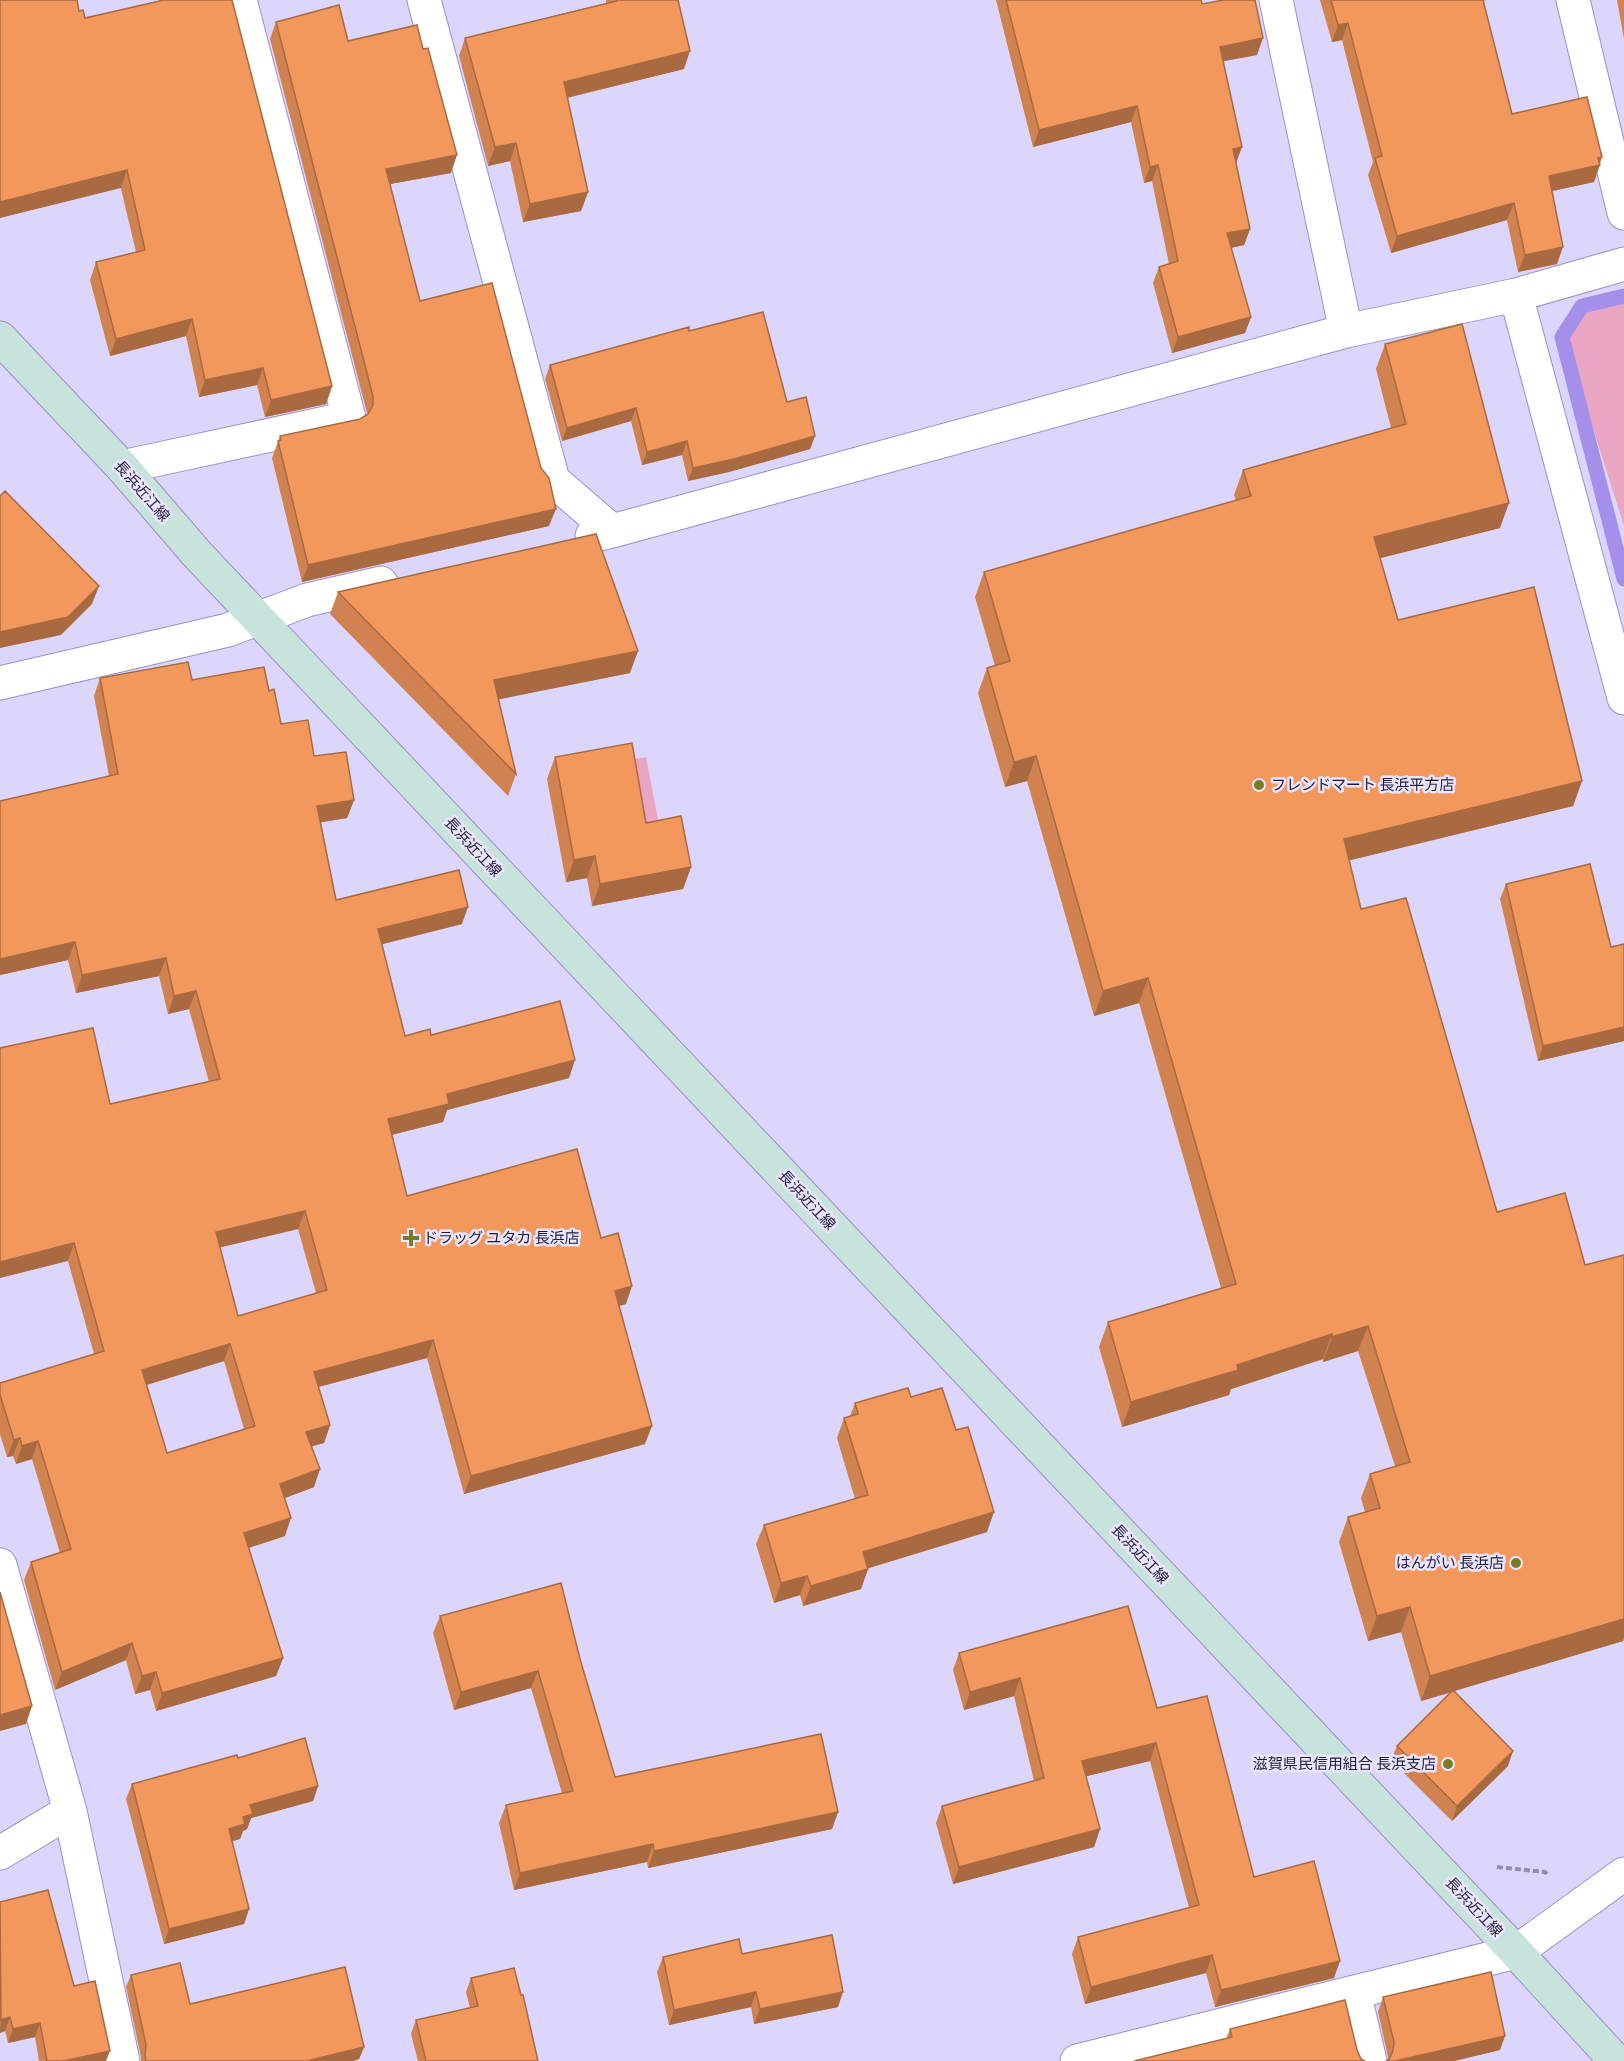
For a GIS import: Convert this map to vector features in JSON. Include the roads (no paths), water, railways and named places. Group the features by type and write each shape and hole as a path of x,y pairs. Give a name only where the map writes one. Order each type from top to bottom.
{"main road":[{"name":"長浜近江線","path":"0,338 122,467 197,554 1516,1952 1616,2061"}],"street":[{"path":"122,467 349,418 240,0"},
{"path":"424,0 553,480 612,531"},
{"path":"1276,0 1346,331"},
{"path":"1573,0 1624,213"},
{"path":"567,541 612,531 1346,331 1516,295 1624,264"},
{"path":"1516,295 1624,698"},
{"path":"0,683 228,630 307,600 409,577"},
{"path":"0,1565 70,1811 123,2061"},
{"path":"0,1853 70,1811"},
{"path":"1077,2061 1119,2056 1354,1992 1516,1952 1624,1874"},
{"path":"1354,1992 1370,2061"}],"waterway":[{"path":"1624,296 1582,306 1562,337 1624,579"}],"place":[{"name":"フレンドマート 長浜平方店","path":"1259,785"},
{"name":"ドラッグ ユタカ 長浜店","path":"411,1238"},
{"name":"はんがい 長浜店","path":"1516,1563"},
{"name":"滋賀県民信用組合 長浜支店","path":"1448,1764"}]}
